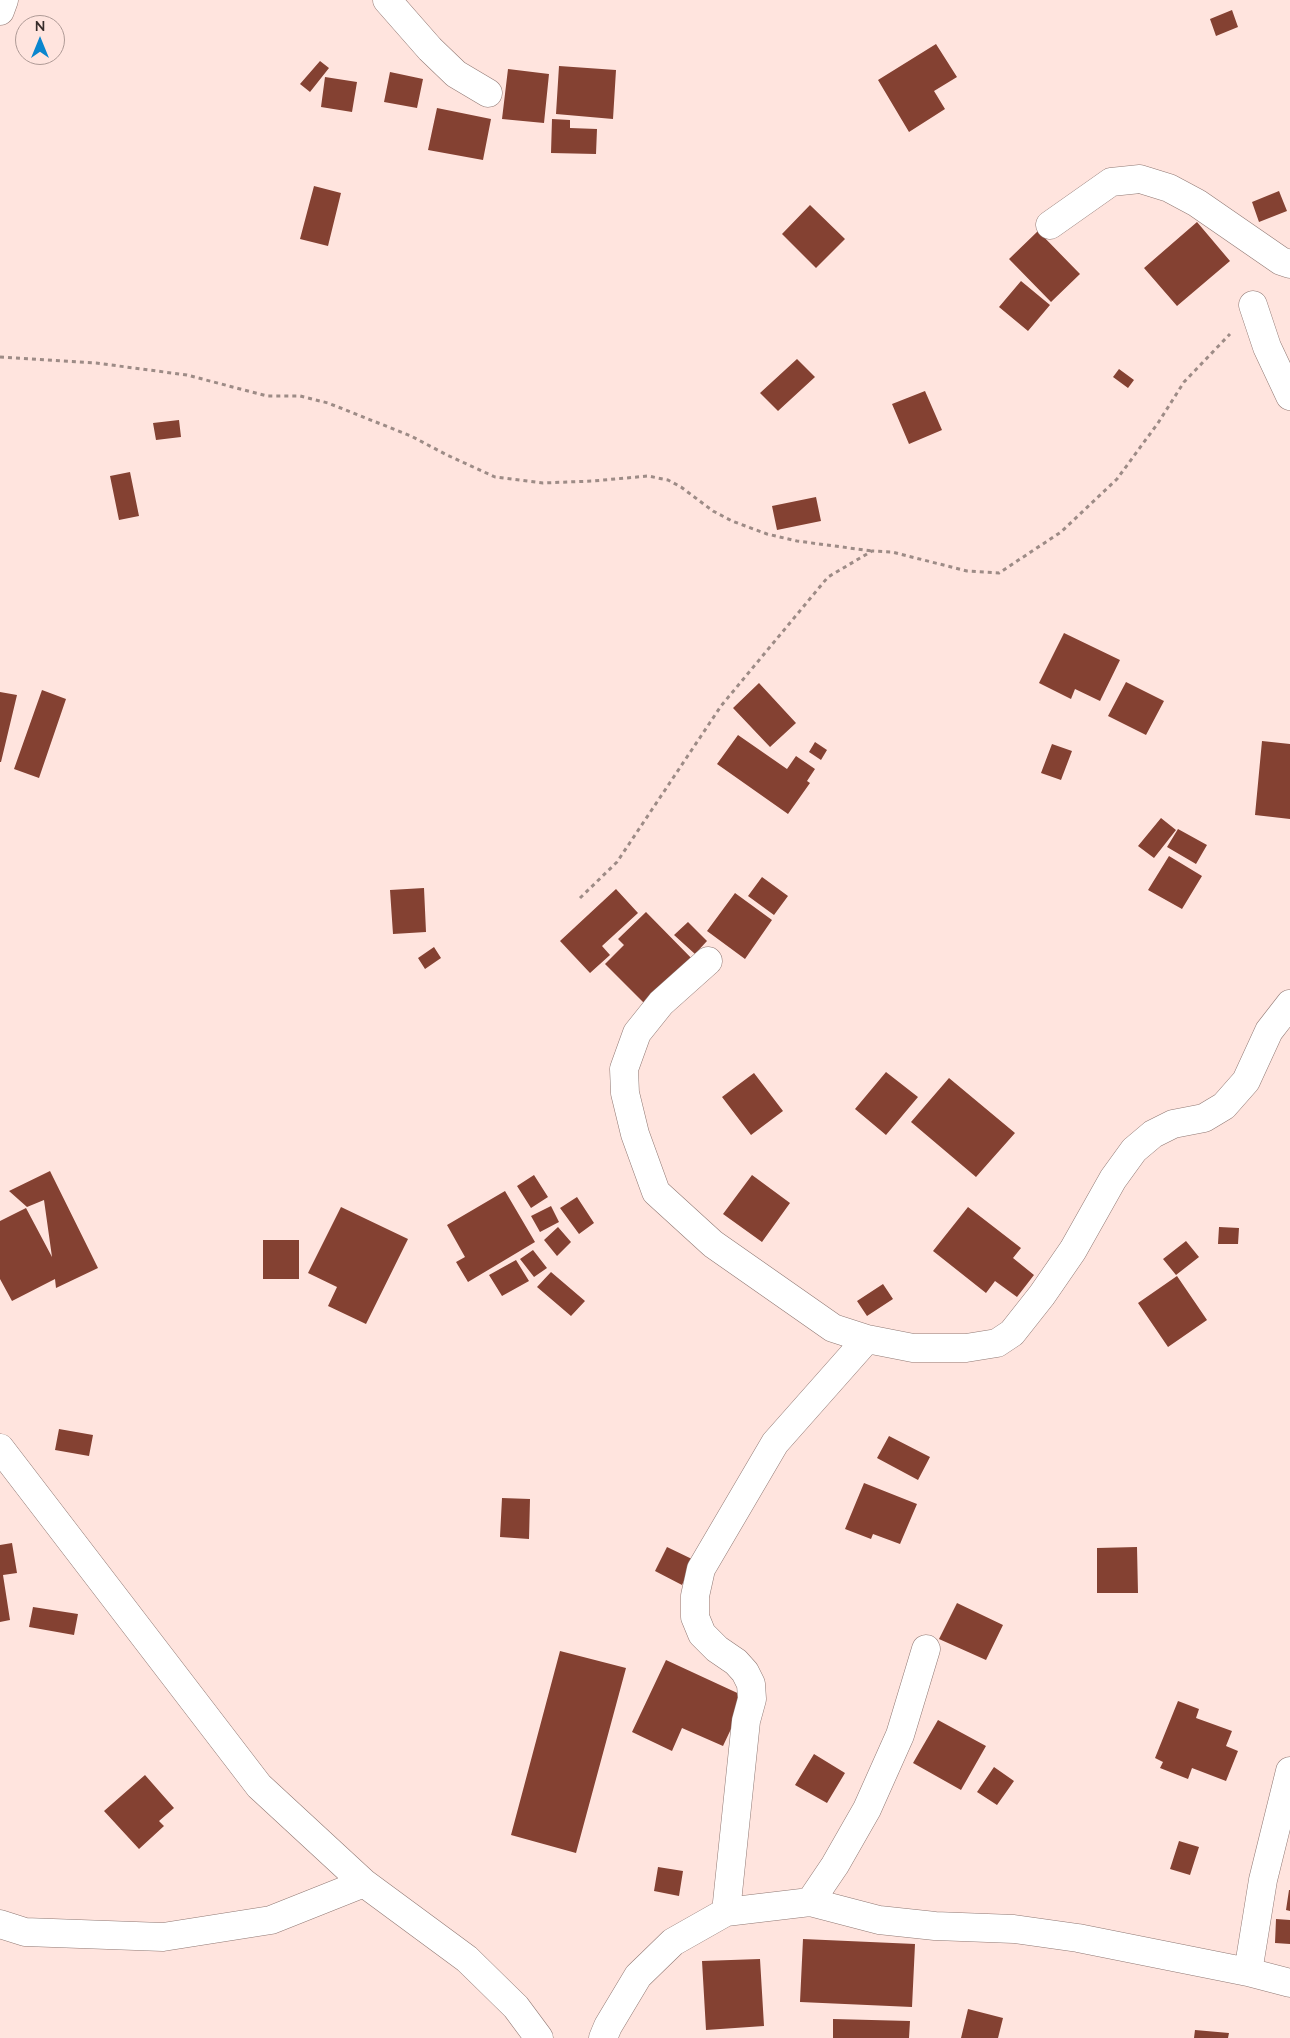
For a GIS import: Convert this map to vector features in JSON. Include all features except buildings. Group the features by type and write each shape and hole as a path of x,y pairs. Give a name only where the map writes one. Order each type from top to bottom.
{"street":[{"path":"0,11 4,0"},
{"path":"387,0 430,49 456,74 488,93"},
{"path":"1050,225 1111,182 1140,179 1169,188 1197,203 1281,261 1290,264"},
{"path":"1253,305 1267,347 1290,396"},
{"path":"708,961 661,1003 637,1034 624,1069 625,1093 635,1134 656,1192 713,1244 833,1328 867,1339 913,1348 966,1348 997,1343 1012,1333 1042,1295 1073,1250 1113,1179 1134,1150 1153,1134 1174,1124 1204,1118 1224,1106 1246,1081 1269,1031 1290,1004"},
{"path":"726,1912 746,1721 752,1699 751,1684 745,1672 736,1662 702,1634 695,1618 695,1596 701,1569 775,1443 867,1339"},
{"path":"0,1448 259,1786 364,1883 467,1959 516,2007 539,2038"},
{"path":"810,1902 836,1865 867,1809 900,1734 926,1648"},
{"path":"1248,1972 1263,1880 1290,1771"},
{"path":"0,1924 25,1932 163,1937 271,1920 364,1883"},
{"path":"603,2038 608,2026 638,1976 673,1942 726,1912 810,1902 879,1920 935,1926 1014,1929 1078,1938 1248,1972 1290,1983"}],"path":[{"path":"0,357 151,370 187,375 267,396 300,396 328,403 402,432 477,470 495,477 543,483 648,476 668,480 681,487 713,512 767,534 797,541 892,552 967,571 999,573 1061,532 1117,479 1158,423 1184,382 1239,324 1253,305"},
{"path":"580,898 617,862 721,706 807,600 828,577 875,551"}]}
